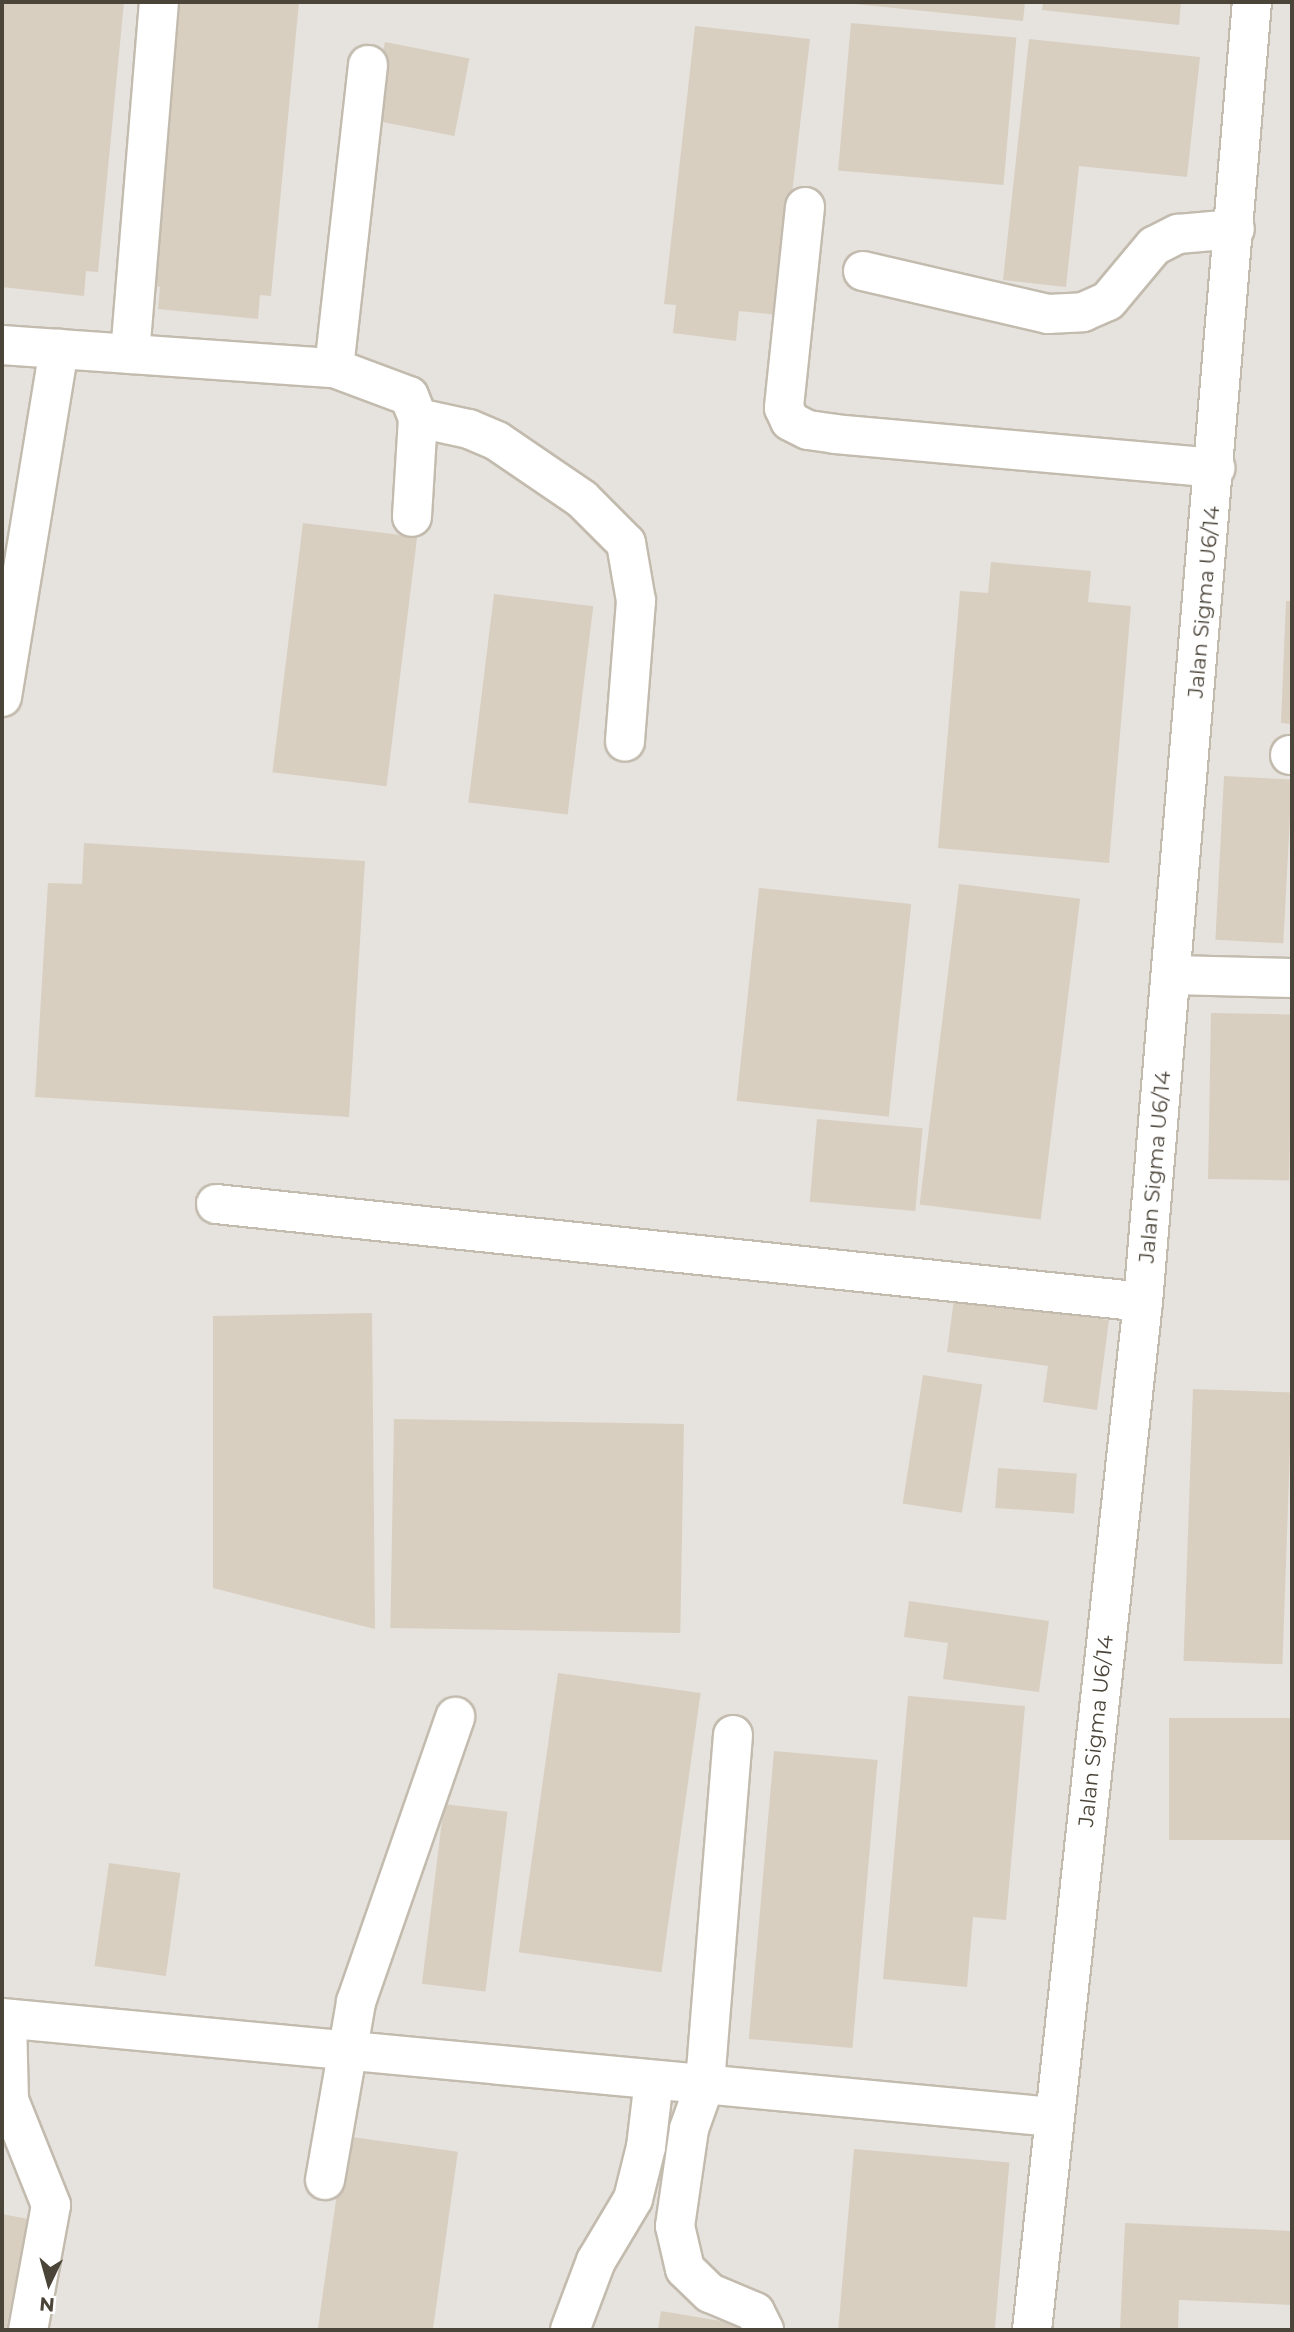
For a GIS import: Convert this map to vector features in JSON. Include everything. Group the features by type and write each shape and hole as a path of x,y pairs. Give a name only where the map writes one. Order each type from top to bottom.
{"street":[{"path":"130,354 159,2"},
{"name":"Jalan Sigma U6/14","path":"1032,2330 1143,1302 1252,2"},
{"path":"334,368 368,65"},
{"path":"805,207 784,408 790,421 808,430 835,434 1215,468"},
{"path":"863,271 1048,314 1083,312 1108,301 1154,246 1178,234 1235,229"},
{"path":"2,345 334,368 409,396 418,418 412,517"},
{"path":"2,697 59,349"},
{"path":"418,418 469,429 497,441 582,499 626,543 636,601 625,742"},
{"path":"1172,975 1292,978"},
{"path":"216,1203 1143,1302"},
{"path":"325,2180 350,2051 356,2002 455,1717"},
{"path":"733,1735 705,2084 689,2129 675,2225 685,2269 710,2293 755,2312 764,2330"},
{"path":"28,2330 51,2205 9,2100 5,2019 1054,2118"},
{"path":"570,2330 596,2261 633,2199 646,2147 654,2080"}],"shaded area":[{"path":"2,2 1292,2 1292,2330 2,2330"}],"building":[{"path":"2,2 124,2 98,272 86,271 84,296 2,287"},
{"path":"177,2 299,2 271,296 260,295 258,319 158,309 160,287 150,285"},
{"path":"835,2 1025,2 1023,21"},
{"path":"1043,2 1181,2 1179,25 1042,10"},
{"path":"851,23 1016,37 1003,185 838,170"},
{"path":"695,26 810,39 778,315 739,311 736,341 673,333 676,305 664,304"},
{"path":"1029,39 1200,57 1187,177 1079,166 1066,287 1003,280"},
{"path":"385,42 469,58 454,136 370,120"},
{"path":"303,523 417,537 387,786 272,772"},
{"path":"991,562 1091,571 1088,602 1131,606 1109,863 938,848 960,591 988,593"},
{"path":"494,594 593,606 568,815 468,802"},
{"path":"1286,601 1292,601 1292,724 1281,723"},
{"path":"1224,776 1292,780 1283,943 1215,940"},
{"path":"84,843 365,861 349,1117 35,1097 48,883 82,884"},
{"path":"959,884 1080,899 1041,1219 920,1205"},
{"path":"759,888 911,904 889,1117 737,1101"},
{"path":"1211,1013 1292,1014 1289,1180 1208,1179"},
{"path":"817,1119 923,1128 915,1211 810,1202"},
{"path":"954,1299 1109,1320 1097,1410 1043,1402 1048,1366 947,1352"},
{"path":"372,1313 375,1629 213,1588 213,1316"},
{"path":"923,1375 982,1384 962,1513 903,1503"},
{"path":"1193,1389 1292,1392 1282,1664 1184,1661"},
{"path":"394,1419 684,1424 680,1633 390,1628"},
{"path":"998,1468 1077,1474 1074,1513 995,1508"},
{"path":"909,1601 1049,1621 1039,1692 943,1679 948,1643 904,1637"},
{"path":"558,1673 701,1693 661,1972 519,1952"},
{"path":"908,1696 1025,1706 1006,1920 973,1917 967,1987 883,1979"},
{"path":"1169,1718 1292,1718 1292,1840 1169,1840"},
{"path":"774,1751 878,1760 852,2048 749,2039"},
{"path":"444,1804 508,1812 485,1991 422,1984"},
{"path":"109,1863 180,1873 166,1976 95,1966"},
{"path":"345,2136 458,2152 433,2330 318,2330"},
{"path":"854,2149 1009,2163 995,2330 838,2330"},
{"path":"2,2214 28,2219 6,2330 2,2330"},
{"path":"1125,2223 1292,2231 1292,2305 1179,2300 1178,2330 1120,2330"},
{"path":"661,2311 751,2326 750,2330 658,2330"}]}
